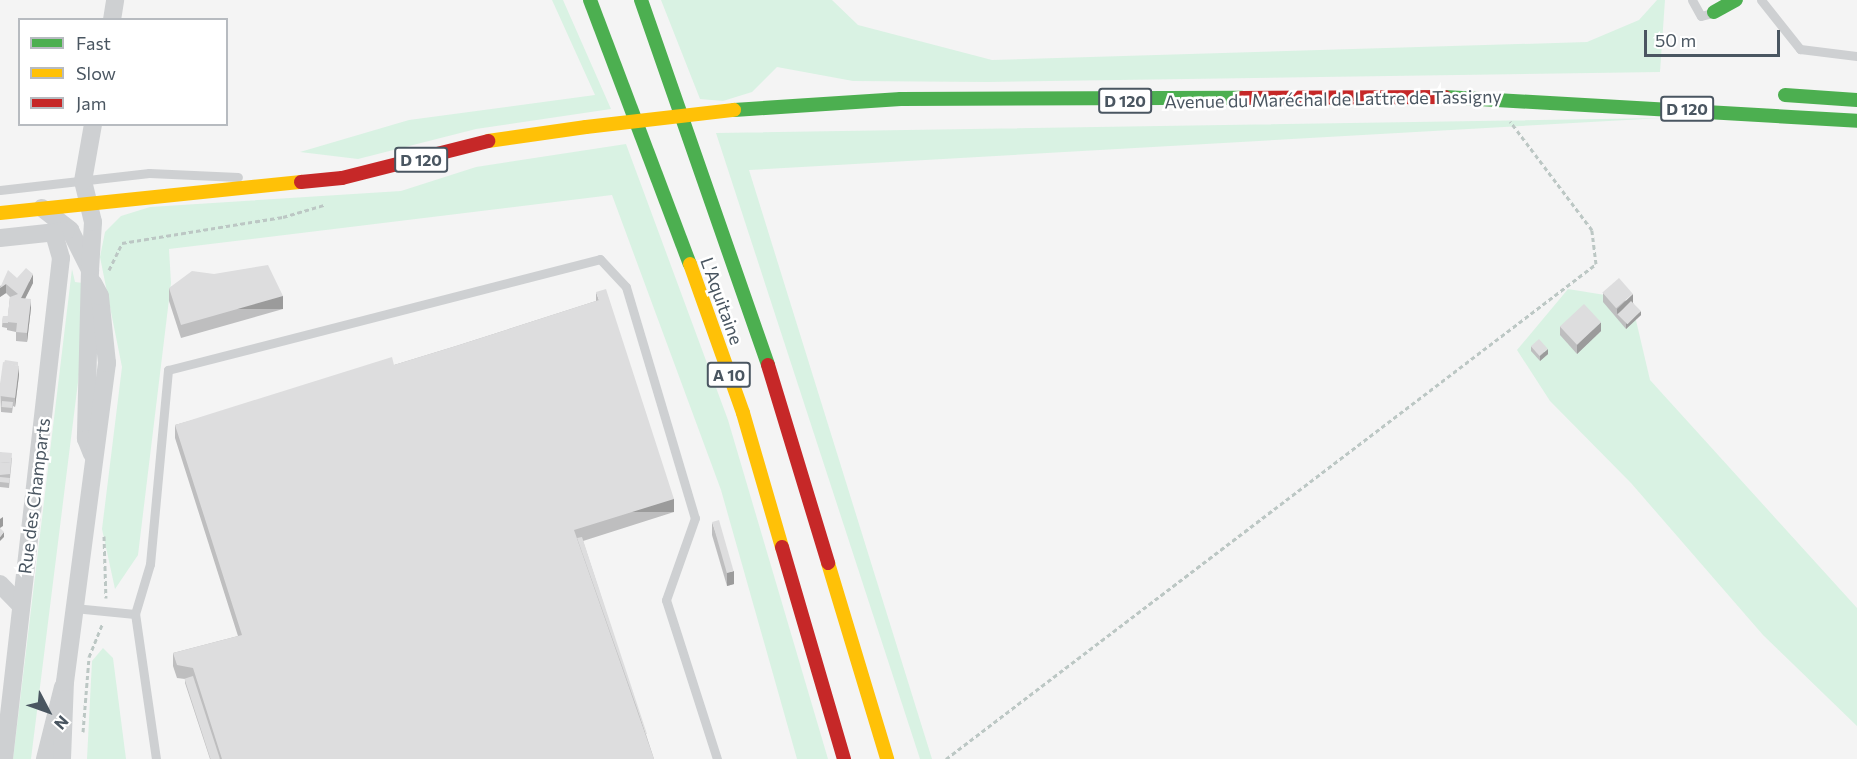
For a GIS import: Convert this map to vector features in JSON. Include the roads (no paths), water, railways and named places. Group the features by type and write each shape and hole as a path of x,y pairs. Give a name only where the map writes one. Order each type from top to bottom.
{"main road":[{"name":"L'Aquitaine","path":"590,0 627,87 743,413 844,759"},
{"name":"L'Aquitaine","path":"640,0 768,364 887,759"},
{"path":"1714,12 1736,0"},
{"name":"Avenue du Maréchal de Lattre de Tassigny","path":"0,213 42,208 85,192 133,200 237,192 256,186 373,172 484,142 586,127 734,110 901,99 1517,97 1534,90 1604,90"},
{"path":"1774,94 1857,100"},
{"name":"Avenue du Maréchal de Lattre de Tassigny","path":"1517,97 1531,103 1857,121"},
{"name":"Avenue du Maréchal de Lattre de Tassigny","path":"0,202 85,192 236,181 256,186"}],"street":[{"path":"112,18 115,0"},
{"path":"92,277 93,222 85,192 93,126"},
{"name":"Avenue du Maréchal de Lattre de Tassigny","path":"0,238 62,232 93,222 133,200"},
{"path":"42,208 62,232 92,277 102,305 107,363 101,439 92,454 65,682 62,759"},
{"name":"Rue des Champarts","path":"4,759 61,258 62,232"},
{"path":"0,584 21,606"},
{"path":"45,759 53,711 65,682"}],"lane":[{"path":"1692,0 1701,16 1714,12"},
{"path":"1761,0 1800,49 1857,56"},
{"path":"0,190 85,192"},
{"path":"156,759 135,614 150,564 168,370 600,259 626,287 694,518 666,600 717,759"},
{"path":"75,608 135,614"}]}
